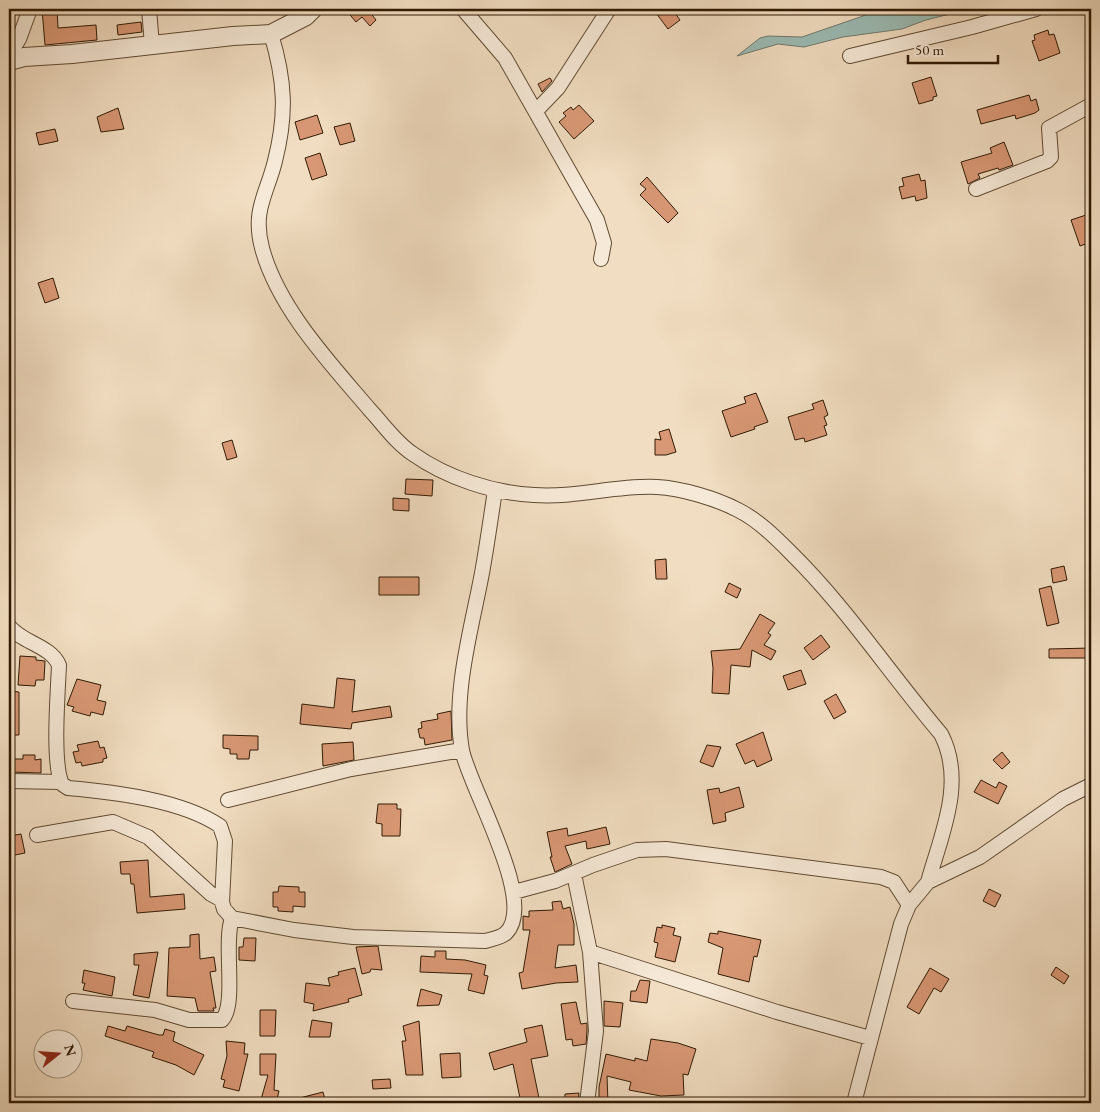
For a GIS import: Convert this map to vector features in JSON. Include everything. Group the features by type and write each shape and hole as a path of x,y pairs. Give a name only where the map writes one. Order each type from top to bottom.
{"street":[{"path":"9,55 19,39 30,9"},
{"path":"149,9 152,45"},
{"path":"9,62 24,57 272,34 306,16 313,9"},
{"path":"463,9 505,58 597,220 604,243 601,259"},
{"path":"536,111 558,88 609,9"},
{"path":"850,56 944,35 1036,9"},
{"path":"272,34 281,65 284,100 282,126 274,164 260,200 258,220 262,248 277,283 300,324 388,432 412,454 428,463 495,490 532,495 566,496 658,487 708,497 739,510 771,533 811,573 843,610 941,734 948,746 952,768 950,801 944,832 928,882 909,905 901,924 854,1103"},
{"path":"976,189 1047,161 1051,157 1052,150 1049,128 1091,105"},
{"path":"9,781 61,782 68,788 145,799 177,808 220,826 225,841 222,900 224,909 232,918 294,930 353,937 485,941 507,933 512,920 514,892 506,862 462,750 461,711 464,664 482,573 495,490"},
{"path":"9,626 14,632 52,655 60,665 57,702 61,782"},
{"path":"228,800 351,769 462,750"},
{"path":"928,882 980,857 1063,799 1091,785"},
{"path":"37,835 97,823 114,822 142,833 153,840 204,889 222,900"},
{"path":"514,892 574,874 593,865 637,850 666,849 882,877 894,882 909,905"},
{"path":"574,874 590,952 596,1031 587,1103"},
{"path":"73,1001 155,1010 189,1020 222,1020 226,1014 228,1001 228,929 232,918"},
{"path":"590,952 777,1012 870,1038"}],"water":[{"path":"875,9 970,9 926,20 902,29 843,37 804,47 778,44 737,56 760,38 768,36 802,37 863,16"}],"building":[{"path":"42,9 57,9 58,28 96,25 97,40 45,45"},
{"path":"345,9 372,9 369,11 376,20 370,26 362,17 356,22"},
{"path":"662,9 672,9 680,20 668,29 656,13"},
{"path":"141,22 142,32 118,35 117,25"},
{"path":"1048,30 1049,35 1054,34 1060,53 1039,61 1032,41 1035,40 1034,35"},
{"path":"931,77 937,96 933,97 933,100 919,104 912,83"},
{"path":"550,78 552,81 542,92 538,84"},
{"path":"1029,95 1031,101 1036,99 1039,110 1035,113 1016,119 1015,115 981,124 977,110"},
{"path":"579,105 594,121 574,139 559,122 566,116 563,113 571,107 573,110"},
{"path":"118,108 124,129 101,132 97,117"},
{"path":"317,115 323,133 300,140 295,122"},
{"path":"350,123 355,141 340,145 334,127"},
{"path":"55,129 58,141 39,145 36,133"},
{"path":"1004,142 1013,165 978,174 980,178 968,184 961,162 992,153 990,148"},
{"path":"320,153 327,175 312,180 305,158"},
{"path":"919,174 921,181 925,180 927,198 916,201 915,196 902,199 899,187 904,186 902,178"},
{"path":"647,177 678,213 668,223 640,195 646,189 640,184"},
{"path":"1086,215 1089,223 1091,222 1091,242 1080,246 1071,220"},
{"path":"53,278 59,298 45,303 38,283"},
{"path":"756,393 768,422 754,427 755,429 731,437 722,411 746,403 744,397"},
{"path":"823,400 828,415 824,417 827,425 824,426 827,435 805,442 804,438 795,440 788,417 814,409 812,404"},
{"path":"669,429 676,452 666,455 655,455 655,439 661,440 659,432"},
{"path":"232,440 237,457 227,460 222,443"},
{"path":"406,479 433,480 432,496 405,494"},
{"path":"393,498 409,499 409,511 393,510"},
{"path":"666,559 667,579 656,579 655,560"},
{"path":"1064,566 1067,580 1053,583 1051,569"},
{"path":"379,577 419,577 419,595 379,595"},
{"path":"729,583 741,589 737,598 725,592"},
{"path":"1051,586 1059,623 1047,626 1039,589"},
{"path":"760,614 775,623 768,633 771,635 764,645 776,651 771,660 752,650 750,667 731,665 729,694 712,693 713,668 711,651 740,649"},
{"path":"821,635 830,647 813,660 804,648"},
{"path":"1091,648 1091,658 1049,658 1049,649"},
{"path":"20,656 36,657 36,660 45,661 44,680 36,680 35,686 18,685"},
{"path":"801,670 806,684 788,690 783,676"},
{"path":"337,678 355,680 352,712 390,706 392,717 352,723 351,729 300,724 302,704 334,708"},
{"path":"77,679 101,685 97,700 106,702 103,715 91,712 90,716 72,711 74,707 67,705"},
{"path":"9,691 19,692 19,735 9,735"},
{"path":"836,694 846,712 834,719 824,701"},
{"path":"451,711 452,740 425,745 424,738 420,738 418,729 422,728 421,722 438,719 437,714"},
{"path":"763,732 772,760 757,767 754,760 745,764 736,744"},
{"path":"223,735 258,736 258,750 250,750 249,759 237,759 237,754 230,754 230,749 223,748"},
{"path":"98,741 100,748 104,747 107,758 103,759 103,762 82,766 81,762 76,763 73,752 79,751 77,745"},
{"path":"353,742 354,760 323,766 322,744"},
{"path":"707,745 721,747 713,767 700,762"},
{"path":"1002,752 1010,762 1002,769 993,760"},
{"path":"23,755 35,755 35,760 41,759 41,773 10,772 10,759 23,759"},
{"path":"981,780 996,788 999,782 1007,786 998,804 974,792"},
{"path":"739,787 744,807 725,813 726,821 713,824 707,790 719,788 720,793"},
{"path":"378,804 397,804 397,809 401,809 400,836 382,836 382,824 376,823"},
{"path":"606,827 610,844 587,849 586,841 565,846 572,864 555,872 550,857 552,857 547,832 567,828 568,836"},
{"path":"21,834 25,853 10,856 9,836"},
{"path":"148,860 150,897 184,894 185,909 137,913 134,884 131,884 130,874 121,874 120,862"},
{"path":"279,886 299,887 299,892 305,892 305,907 293,906 293,912 278,911 278,907 273,907 273,892 278,892"},
{"path":"989,889 1001,895 995,907 983,901"},
{"path":"561,901 563,909 570,907 574,924 574,945 558,945 555,968 576,965 578,982 556,983 522,989 519,973 523,972 530,930 523,930 523,916 529,917 529,911 553,910 552,902"},
{"path":"662,925 675,928 673,935 681,937 675,962 655,957 658,943 654,942 657,927 662,928"},
{"path":"718,931 761,940 757,957 754,956 749,982 718,974 723,948 708,942 710,933 718,934"},
{"path":"199,934 200,959 214,957 216,971 210,972 216,1008 213,1008 214,1011 198,1011 195,998 167,996 169,948 190,947 190,935"},
{"path":"244,938 256,938 255,961 239,960 239,947 243,947"},
{"path":"378,946 382,970 371,969 370,972 362,974 356,947"},
{"path":"435,951 446,951 446,959 465,960 486,965 484,975 488,976 484,994 468,990 472,974 420,972 421,956 435,957"},
{"path":"158,952 149,998 133,995 139,965 134,965 134,954"},
{"path":"1056,967 1069,976 1064,984 1051,975"},
{"path":"355,968 362,995 348,999 349,1002 313,1011 314,1004 304,1002 306,983 330,986 328,978 339,975 338,972"},
{"path":"930,968 949,979 941,992 934,988 919,1014 907,1007"},
{"path":"84,970 115,977 112,996 83,990 85,983 82,983"},
{"path":"640,980 650,981 647,1003 630,1001 631,991 636,991"},
{"path":"421,989 442,995 439,1005 417,1006"},
{"path":"604,1001 623,1003 620,1027 604,1026"},
{"path":"576,1002 581,1024 587,1023 587,1031 586,1044 573,1046 572,1039 566,1040 561,1004"},
{"path":"260,1010 276,1010 275,1036 260,1036"},
{"path":"312,1020 332,1023 330,1037 309,1037"},
{"path":"419,1021 423,1075 406,1075 402,1041 406,1041 403,1026"},
{"path":"542,1025 548,1056 531,1059 540,1103 521,1103 513,1064 494,1070 489,1053 527,1042 524,1029"},
{"path":"108,1026 125,1031 127,1026 159,1035 163,1035 165,1029 175,1032 173,1041 204,1055 194,1075 176,1065 152,1057 154,1052 105,1036"},
{"path":"651,1039 678,1043 696,1049 688,1075 683,1074 684,1095 661,1096 629,1090 631,1082 607,1076 608,1103 599,1103 599,1087 606,1054 635,1061 635,1058 647,1061"},
{"path":"226,1041 245,1043 244,1054 248,1054 239,1091 223,1087 225,1080 221,1079 227,1056"},
{"path":"460,1053 461,1077 442,1078 440,1054"},
{"path":"260,1054 276,1054 274,1090 279,1091 276,1103 260,1103 268,1075 260,1075"},
{"path":"390,1079 391,1088 373,1089 372,1080"},
{"path":"323,1092 326,1103 292,1103 292,1100"},
{"path":"579,1093 578,1103 565,1103 565,1094"}]}
